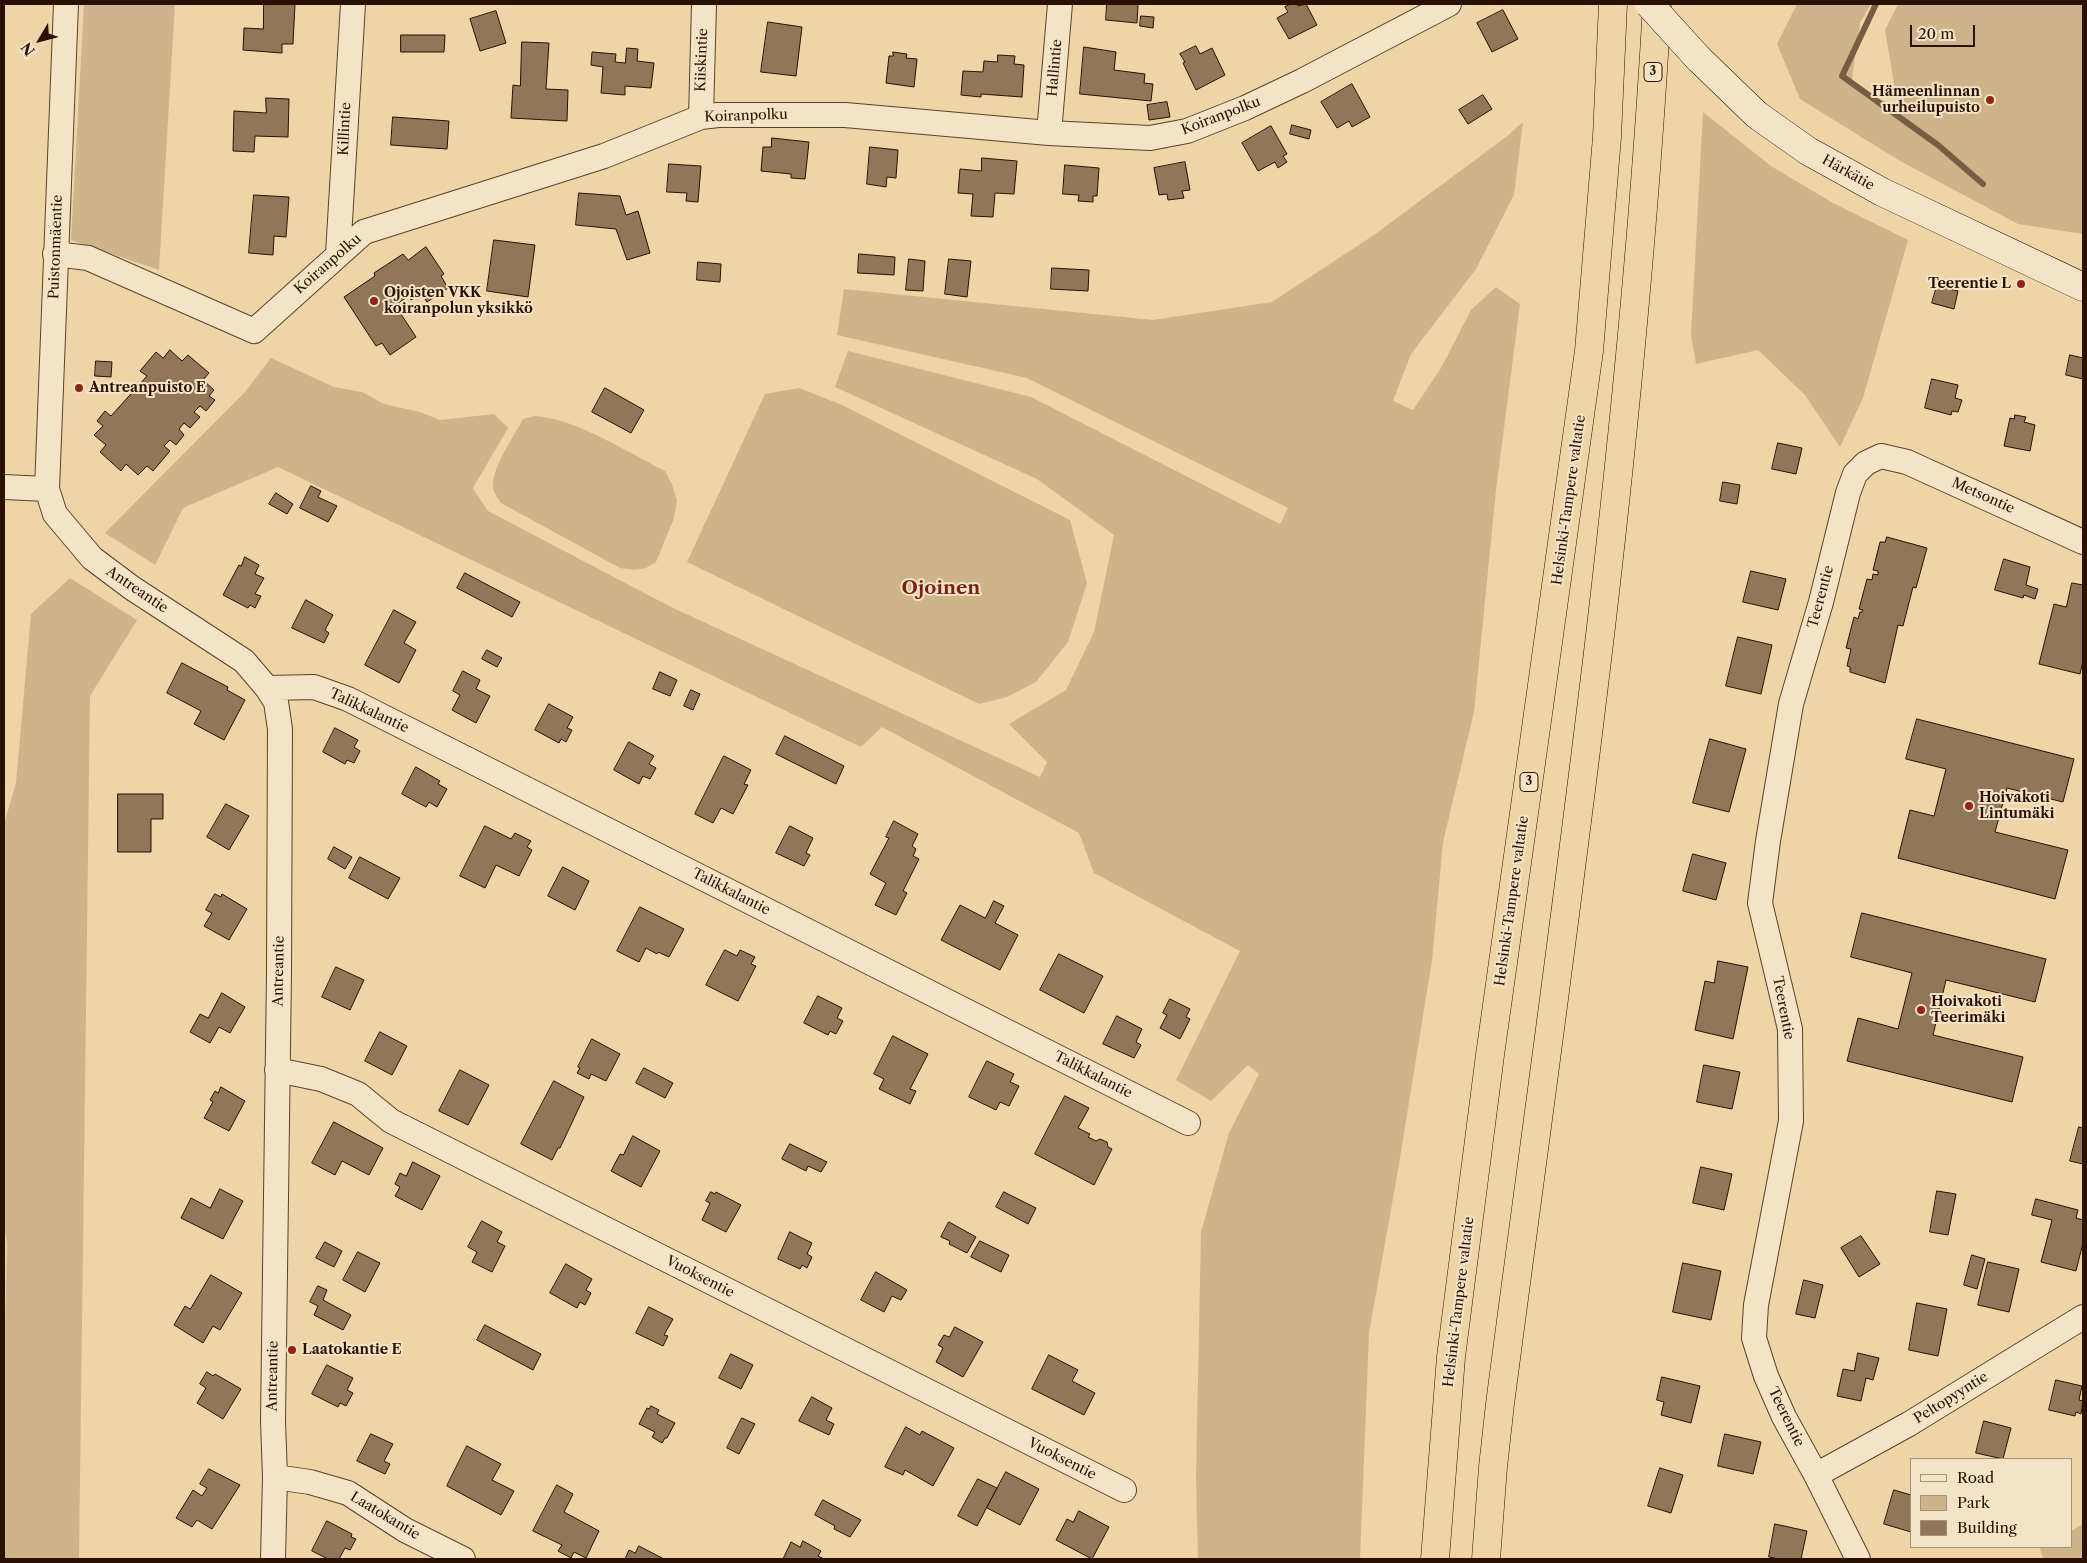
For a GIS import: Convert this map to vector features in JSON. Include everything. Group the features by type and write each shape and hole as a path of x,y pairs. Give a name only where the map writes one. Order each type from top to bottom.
{"highway":[{"name":"Helsinki-Tampere valtatie","path":"1436,1559 1442,1452 1451,1357 1490,1055 1589,351 1607,137 1613,4"},
{"name":"3","path":"1486,1559 1492,1475 1500,1404 1604,598 1638,283 1650,141 1657,4"}],"main road":[{"name":"Härkätie","path":"1650,4 1698,58 1757,115 1808,151 1882,192 2083,288"}],"street":[{"name":"Puistonmäentie","path":"47,490 66,4"},
{"name":"Killintie","path":"338,254 353,4"},
{"name":"Kiiskintie","path":"701,117 704,4"},
{"name":"Hallintie","path":"1050,133 1060,4"},
{"name":"Koiranpolku","path":"55,254 88,258 254,331 364,232 604,156 701,117 846,115 1050,133 1150,138 1187,131 1245,108 1302,81 1449,4"},
{"name":"Metsontie","path":"1881,456 1907,462 2083,542"},
{"name":"Teerentie","path":"1858,1559 1780,1409 1766,1376 1754,1338 1756,1305 1791,1121 1790,1029 1760,903 1768,840 1791,704 1821,602 1848,493 1855,474 1866,463 1881,456"},
{"path":"4,487 47,490"},
{"name":"Antreantie","path":"47,490 55,514 92,558 132,588 244,661 267,688 276,702 280,729 273,1421 275,1477 274,1559"},
{"name":"Talikkalantie","path":"267,688 314,687 348,699 1188,1123"},
{"name":"Vuoksentie","path":"277,1070 321,1079 358,1094 391,1122 1124,1490"},
{"name":"Peltopyyntie","path":"1816,1475 1909,1424 2083,1316"},
{"name":"Laatokantie","path":"275,1477 310,1482 348,1493 405,1530 463,1559"}],"green space":[{"path":"84,4 175,4 159,270 71,240"},
{"path":"1797,4 1871,4 1860,23 1851,86 1898,107 1885,30 1898,4 2083,4 2083,234 2018,224 1900,161 1800,99 1777,44"},
{"path":"1703,112 1771,166 1833,203 1908,240 1863,398 1840,447 1805,395 1758,350 1696,364 1691,335"},
{"path":"1523,122 1514,195 1476,269 1411,354 1393,401 1413,410 1441,368 1471,310 1496,287 1520,304 1496,490 1474,712 1443,842 1432,961 1369,1333 1360,1559 1198,1559 1196,1477 1201,1232 1229,1133 1259,1074 1248,1065 1211,1101 1176,1080 1240,951 1094,873 1079,833 882,727 861,747 278,467 183,508 155,565 105,533 245,392 271,358 334,387 362,392 384,404 420,412 440,420 494,414 508,428 473,488 488,511 671,607 1040,777 1047,762 1009,724 1066,690 1094,632 1114,535 1037,479 835,387 848,351 1031,397 1280,524 1288,508 1027,378 837,335 844,289 1153,320 1272,302 1374,235 1506,137"},
{"path":"799,388 842,405 1070,520 1087,583 1068,642 1036,682 1007,697 979,704 687,562 765,394"},
{"path":"534,416 566,422 583,429 665,471 672,484 677,501 674,518 656,562 646,568 634,570 620,568 501,503 493,488 496,469 523,419"},
{"path":"70,578 137,620 90,696 79,1559 4,1559 4,1377 7,1244 4,1225 4,824 16,783 31,614"},
{"path":"2083,1524 2083,1559 2043,1559 2040,1548 2072,1548 2072,1530"}],"building":[{"path":"264,4 295,4 293,44 282,44 282,53 243,50 244,28 263,29"},
{"path":"1107,4 1138,4 1137,23 1106,20"},
{"path":"1297,4 1298,6 1306,4 1317,25 1289,39 1277,18 1288,12 1285,7"},
{"path":"1503,10 1518,39 1492,52 1477,23"},
{"path":"496,11 506,43 480,51 470,19"},
{"path":"1141,16 1154,17 1153,28 1140,26"},
{"path":"768,22 802,27 796,76 761,72"},
{"path":"401,35 445,35 444,52 401,52"},
{"path":"522,42 549,43 546,89 568,90 567,121 511,118 513,85 520,86"},
{"path":"1196,46 1200,54 1212,48 1225,75 1196,90 1180,54"},
{"path":"1084,47 1116,52 1114,70 1145,74 1144,83 1153,84 1151,101 1080,94"},
{"path":"627,48 638,49 637,61 654,63 651,88 625,86 625,95 601,93 603,67 591,65 592,52 616,54 615,62 625,63"},
{"path":"893,52 907,54 906,58 917,59 914,87 886,83 889,56 893,56"},
{"path":"998,55 1015,56 1014,64 1024,65 1022,97 981,94 981,97 961,95 963,71 983,72 984,61 997,62"},
{"path":"1352,84 1370,117 1352,127 1349,121 1337,128 1321,102"},
{"path":"1483,95 1492,109 1468,124 1459,110"},
{"path":"266,98 289,99 288,137 255,136 254,152 233,151 234,111 266,113"},
{"path":"1167,102 1170,117 1149,120 1147,105"},
{"path":"393,117 449,121 447,149 391,145"},
{"path":"1292,125 1311,130 1309,139 1290,134"},
{"path":"1271,126 1287,154 1283,156 1287,162 1278,168 1275,162 1258,171 1242,143"},
{"path":"772,138 809,142 805,179 791,178 791,174 761,171 763,147 771,147"},
{"path":"870,147 898,150 896,178 887,177 886,187 867,184"},
{"path":"982,158 1017,161 1014,194 995,193 993,217 971,216 973,194 958,193 960,169 981,171"},
{"path":"1185,162 1190,190 1182,191 1184,198 1168,200 1167,194 1159,195 1154,168"},
{"path":"669,164 701,166 698,202 686,201 687,193 667,192"},
{"path":"1065,165 1099,168 1097,196 1093,196 1093,202 1078,201 1079,195 1063,194"},
{"path":"579,193 620,196 626,215 638,211 650,253 627,260 616,229 576,225"},
{"path":"254,195 289,197 286,237 274,236 273,255 249,253"},
{"path":"494,240 535,245 528,297 487,291"},
{"name":"Ojoisten VKK koiranpolun yksikkö","path":"426,247 444,274 441,276 448,288 427,302 421,293 411,300 409,296 395,305 416,337 390,355 382,343 376,346 344,297 375,276 374,273 403,254 408,260"},
{"path":"859,254 895,257 894,275 858,273"},
{"path":"909,259 925,261 923,291 906,290"},
{"path":"949,259 971,261 967,297 945,294"},
{"path":"698,262 721,264 720,282 697,280"},
{"path":"1052,268 1089,270 1088,291 1051,289"},
{"path":"1937,286 1958,291 1954,309 1932,303"},
{"path":"170,350 182,361 188,355 209,373 203,380 214,390 209,396 215,400 206,411 200,406 194,412 200,417 190,428 184,423 179,429 184,435 176,445 170,440 164,446 170,451 153,471 147,466 138,475 126,464 121,471 100,452 106,445 94,435 103,426 97,421 105,411 111,416 147,376 140,371 156,352 163,358"},
{"path":"2070,355 2083,358 2083,379 2066,375"},
{"path":"96,361 112,362 111,377 95,376"},
{"path":"1932,379 1958,385 1955,398 1962,400 1958,412 1952,411 1951,415 1925,408"},
{"path":"605,388 644,410 631,433 592,412"},
{"path":"2015,415 2026,417 2024,422 2035,425 2030,451 2004,446 2010,418 2014,419"},
{"path":"1778,443 1802,448 1796,474 1772,469"},
{"path":"1723,482 1740,485 1737,504 1720,501"},
{"path":"311,486 321,491 318,497 337,506 328,522 300,508"},
{"path":"276,493 293,504 287,514 269,504"},
{"path":"1887,537 1927,548 1916,588 1913,587 1903,626 1898,625 1885,683 1850,672 1850,667 1847,666 1851,649 1846,648 1854,617 1858,619 1860,612 1863,610 1859,609 1867,579 1872,580 1873,574 1878,575 1878,571 1873,570 1880,542 1885,542"},
{"path":"245,557 259,565 255,574 264,578 255,594 261,596 255,608 250,605 248,608 223,595"},
{"path":"2004,559 2030,567 2026,585 2038,589 2035,599 2024,595 2023,598 1995,590"},
{"path":"1751,571 1786,579 1778,610 1743,602"},
{"path":"465,573 520,602 512,617 457,588"},
{"path":"2072,583 2083,585 2083,661 2080,674 2039,664 2054,604 2066,607"},
{"path":"306,600 333,615 325,630 329,633 324,643 292,628"},
{"path":"394,610 416,622 404,643 416,650 399,683 365,665"},
{"path":"1738,637 1772,645 1761,694 1726,686"},
{"path":"487,650 502,658 497,667 482,659"},
{"path":"182,663 228,687 227,690 245,700 224,740 194,724 201,711 167,693"},
{"path":"463,671 480,680 476,689 490,696 476,723 452,710 460,695 453,691"},
{"path":"660,672 677,680 670,696 653,689"},
{"path":"691,690 700,694 693,710 684,706"},
{"path":"549,704 573,717 567,728 572,730 566,742 561,739 559,743 535,730"},
{"name":"Hoivakoti Lintumäki","path":"1917,719 2074,759 2063,802 2007,788 1995,832 2068,850 2055,899 1898,858 1910,810 1934,816 1946,769 1906,759"},
{"path":"335,728 358,740 354,747 360,751 354,763 347,760 345,764 323,752"},
{"path":"785,736 844,766 836,784 776,754"},
{"path":"1710,739 1746,749 1729,812 1693,803"},
{"path":"629,742 654,756 649,764 656,768 650,779 643,776 639,784 614,770"},
{"path":"724,756 751,770 744,784 748,785 733,814 721,808 713,823 695,814"},
{"path":"416,767 440,781 438,784 447,789 437,807 429,802 426,807 402,794"},
{"path":"118,794 163,794 163,819 151,819 151,852 118,852"},
{"path":"226,804 249,816 229,850 207,837"},
{"path":"894,821 918,834 912,846 916,849 913,856 919,859 903,891 907,893 896,915 875,905 886,883 870,874 889,838 886,837"},
{"path":"485,826 511,839 515,833 531,841 527,847 532,850 519,876 496,865 485,888 460,876"},
{"path":"790,826 813,838 806,853 810,855 804,866 776,853"},
{"path":"334,847 352,857 345,869 328,859"},
{"path":"1693,854 1726,863 1716,900 1683,891"},
{"path":"360,857 400,878 388,899 349,878"},
{"path":"563,867 589,881 575,910 548,896"},
{"path":"215,894 221,897 222,894 247,909 229,940 204,926 212,913 206,910"},
{"path":"994,901 1004,906 995,923 1018,935 1000,970 941,940 960,905 985,918"},
{"path":"640,907 684,929 669,957 658,952 657,954 646,948 639,962 617,951"},
{"name":"Hoivakoti Teerimäki","path":"1862,913 2046,959 2035,1002 1946,980 1933,1035 2023,1057 2012,1102 1847,1061 1858,1018 1898,1029 1912,973 1851,957"},
{"path":"725,950 737,956 740,950 755,957 751,964 756,966 738,1001 706,985"},
{"path":"1059,954 1103,976 1084,1013 1040,990"},
{"path":"1718,961 1748,967 1733,1039 1695,1030 1705,981 1714,983"},
{"path":"336,967 364,980 350,1010 322,997"},
{"path":"222,993 245,1007 230,1033 219,1027 210,1043 190,1032 200,1014 208,1018"},
{"path":"818,996 842,1008 837,1018 843,1021 836,1034 830,1031 828,1035 804,1023"},
{"path":"1170,999 1190,1009 1186,1017 1190,1019 1180,1039 1160,1028 1167,1015 1163,1013"},
{"path":"1117,1016 1142,1029 1136,1042 1141,1045 1134,1058 1103,1044"},
{"path":"380,1032 407,1046 392,1075 365,1061"},
{"path":"893,1036 928,1054 910,1089 916,1091 910,1104 879,1089 884,1079 874,1074"},
{"path":"592,1039 620,1054 606,1081 591,1074 589,1079 577,1073 580,1068 578,1067"},
{"path":"987,1061 1014,1074 1010,1082 1019,1086 1009,1106 1000,1102 996,1110 969,1097"},
{"path":"1704,1065 1740,1072 1732,1109 1697,1102"},
{"path":"644,1068 673,1083 665,1098 636,1083"},
{"path":"460,1070 489,1085 468,1125 439,1111"},
{"path":"554,1081 584,1097 560,1148 558,1148 552,1160 521,1144"},
{"path":"221,1087 245,1101 229,1131 204,1118 213,1102 210,1100 215,1091 218,1093"},
{"path":"1065,1096 1089,1108 1078,1128 1090,1134 1088,1137 1096,1141 1100,1139 1107,1142 1108,1147 1112,1149 1094,1185 1035,1154"},
{"path":"334,1122 383,1148 369,1175 342,1161 335,1175 312,1163"},
{"path":"2079,1127 2083,1128 2083,1164 2070,1161"},
{"path":"633,1136 660,1151 641,1187 611,1171 620,1154 623,1155"},
{"path":"790,1144 827,1162 821,1172 808,1166 806,1171 782,1159"},
{"path":"413,1162 440,1176 422,1210 395,1196 400,1187 395,1184 400,1173 406,1176"},
{"path":"1701,1167 1732,1174 1724,1210 1693,1203"},
{"path":"220,1189 243,1201 223,1239 181,1218 191,1198 210,1208"},
{"path":"1937,1191 1956,1194 1948,1235 1930,1232"},
{"path":"711,1192 715,1194 716,1192 741,1205 726,1232 702,1220 710,1203 706,1201"},
{"path":"1004,1192 1036,1208 1028,1224 996,1207"},
{"path":"2036,1199 2078,1210 2076,1218 2083,1220 2083,1243 2076,1271 2041,1262 2052,1220 2032,1215"},
{"path":"482,1221 502,1232 497,1242 505,1246 492,1272 472,1262 477,1252 468,1247"},
{"path":"949,1222 976,1237 967,1253 949,1244 950,1241 941,1237"},
{"path":"790,1232 812,1243 807,1254 812,1257 807,1268 802,1265 800,1269 778,1259"},
{"path":"1861,1236 1880,1264 1859,1277 1841,1248"},
{"path":"980,1241 1009,1255 1001,1272 971,1257"},
{"path":"325,1242 342,1251 334,1267 316,1258"},
{"path":"358,1252 380,1263 365,1292 343,1280"},
{"path":"1972,1255 1985,1259 1977,1289 1964,1285"},
{"path":"1988,1262 2019,1269 2009,1312 1978,1305"},
{"path":"1683,1263 1721,1271 1711,1320 1673,1312"},
{"path":"566,1264 592,1279 586,1290 591,1293 585,1305 580,1302 577,1308 550,1293"},
{"path":"876,1272 907,1290 901,1300 892,1296 884,1312 861,1300"},
{"path":"211,1275 242,1293 220,1330 213,1326 203,1343 174,1325 185,1306 190,1309"},
{"path":"1804,1280 1823,1285 1815,1318 1796,1314"},
{"path":"318,1286 327,1290 323,1300 351,1315 343,1330 314,1315 318,1306 310,1302"},
{"path":"1917,1303 1947,1309 1938,1356 1909,1350"},
{"path":"649,1307 673,1319 664,1335 668,1336 663,1346 636,1333"},
{"path":"485,1325 541,1354 533,1370 477,1340"},
{"path":"955,1327 983,1342 963,1377 936,1362 943,1348 938,1345 944,1335 949,1337"},
{"path":"1858,1353 1879,1358 1873,1380 1866,1378 1861,1401 1837,1396 1843,1369 1854,1371"},
{"path":"731,1354 753,1365 741,1389 719,1378"},
{"path":"1049,1355 1078,1370 1072,1381 1095,1393 1084,1415 1032,1389"},
{"path":"327,1365 353,1378 347,1390 353,1393 346,1406 340,1403 338,1407 312,1394"},
{"path":"207,1372 213,1376 215,1374 241,1389 223,1419 197,1403 206,1388 200,1384"},
{"path":"1662,1377 1700,1386 1691,1423 1661,1415 1664,1402 1657,1400"},
{"path":"2056,1380 2082,1386 2079,1400 2083,1401 2081,1414 2076,1412 2075,1416 2049,1410"},
{"path":"812,1397 832,1408 826,1420 834,1424 829,1435 799,1421"},
{"path":"651,1406 659,1410 657,1414 675,1423 662,1443 652,1437 655,1432 639,1424 647,1408 649,1409"},
{"path":"742,1418 755,1424 739,1454 727,1448"},
{"path":"1984,1421 2011,1428 2003,1458 1976,1453"},
{"path":"906,1427 920,1435 922,1431 954,1448 933,1486 905,1470 903,1475 885,1467"},
{"path":"371,1434 393,1444 384,1461 390,1464 385,1474 357,1461"},
{"path":"1725,1434 1761,1442 1753,1474 1718,1466"},
{"path":"467,1446 501,1464 492,1480 514,1491 501,1515 447,1486"},
{"path":"1660,1468 1683,1475 1671,1513 1648,1506"},
{"path":"209,1469 240,1485 212,1529 197,1520 192,1527 176,1518 193,1490 202,1496 207,1488 200,1484"},
{"path":"1006,1472 1039,1489 1020,1525 987,1508"},
{"path":"978,1479 997,1488 977,1526 958,1516"},
{"path":"557,1485 573,1494 564,1512 599,1531 586,1558 574,1552 571,1558 558,1551 562,1545 533,1531"},
{"path":"1894,1490 1910,1495 1910,1532 1884,1524"},
{"path":"823,1500 861,1520 850,1537 834,1529 835,1526 815,1515"},
{"path":"1079,1511 1109,1527 1092,1559 1056,1540 1067,1519 1073,1522"},
{"path":"327,1521 352,1534 351,1537 356,1539 350,1550 345,1548 339,1559 328,1559 312,1551"},
{"path":"1775,1524 1807,1531 1801,1559 1769,1557"},
{"path":"803,1541 821,1551 818,1556 824,1559 783,1559 791,1542 800,1547"},
{"path":"639,1546 664,1559 625,1559 629,1550 635,1553"}],"waterway":[{"path":"1876,4 1842,76 1938,145 1983,184"}],"place":[{"name":"Hämeenlinnan urheilupuisto","path":"1990,100"},
{"name":"Teerentie L","path":"2021,284"},
{"name":"Ojoisten VKK koiranpolun yksikkö","path":"374,301"},
{"name":"Antreanpuisto E","path":"79,388"},
{"name":"Hoivakoti Lintumäki","path":"1969,806"},
{"name":"Hoivakoti Teerimäki","path":"1921,1010"},
{"name":"Laatokantie E","path":"292,1350"}],"district":[{"name":"Ojoinen","path":"941,589"}]}
